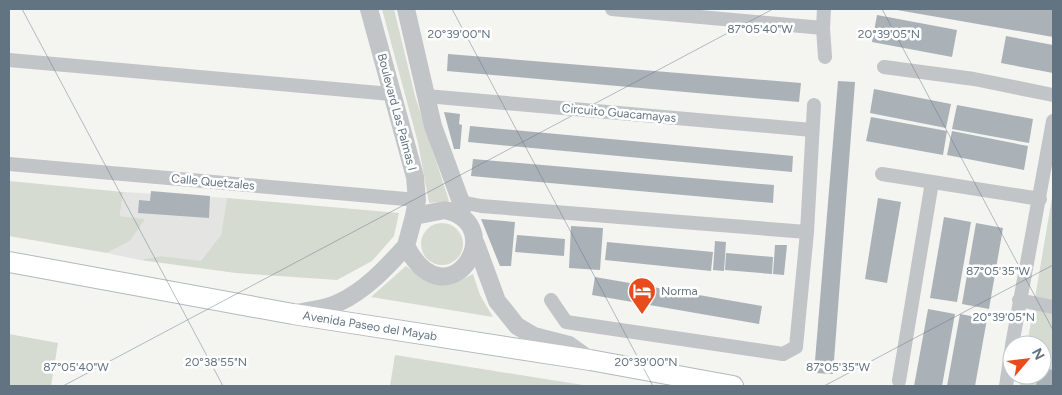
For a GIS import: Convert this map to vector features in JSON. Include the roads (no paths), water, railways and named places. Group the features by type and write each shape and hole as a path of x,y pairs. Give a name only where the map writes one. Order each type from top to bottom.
{"main road":[{"name":"Avenida Paseo del Mayab","path":"9,262 293,314 590,360 733,386"}],"street":[{"name":"Boulevard Las Palmas I","path":"370,9 391,94 415,177 415,208"},
{"path":"406,9 433,126 461,209 470,226 497,301 517,326 534,336 570,345 590,360"},
{"path":"612,9 823,28"},
{"path":"824,9 825,57"},
{"path":"9,60 391,94"},
{"path":"884,67 974,79 1053,95"},
{"name":"Circuito Guacamayas","path":"426,96 812,130"},
{"path":"552,300 566,322 783,354 796,347 807,232 814,105"},
{"path":"1014,335 1053,121"},
{"name":"Calle Quetzales","path":"9,164 415,208"},
{"path":"882,174 1040,198"},
{"path":"899,381 932,182"},
{"path":"293,314 338,304 361,289 387,267 406,246 415,208 445,210 481,206 807,232"},
{"path":"406,246 416,264 422,270 432,275 441,276 452,274 463,268 470,260 476,244"},
{"path":"1019,300 1053,307"}],"place":[{"name":"Norma","path":"642,315"}]}
